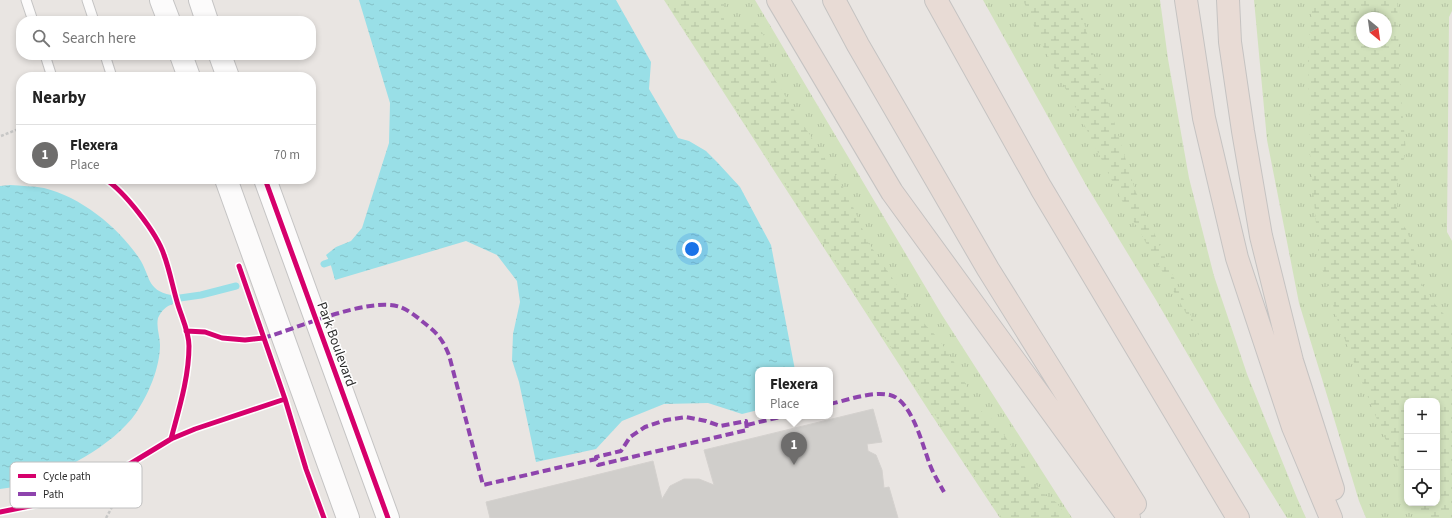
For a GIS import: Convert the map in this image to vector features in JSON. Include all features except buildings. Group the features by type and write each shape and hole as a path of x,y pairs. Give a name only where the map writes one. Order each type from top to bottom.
{"highway":[{"path":"778,0 892,192 1129,518"},
{"path":"834,0 858,45 988,269 1144,518"},
{"path":"936,0 1041,188 1238,518"},
{"path":"1186,0 1204,118 1237,258 1293,427 1331,518"},
{"path":"1228,0 1230,42 1242,131 1261,236 1292,361 1323,461 1343,518"}],"street":[{"path":"161,0 167,16"},
{"path":"200,0 205,16"},
{"path":"183,60 187,72"},
{"path":"222,60 226,72"},
{"path":"228,184 348,518"},
{"name":"Park Boulevard","path":"267,184 388,518"}],"lane":[{"path":"26,0 32,16"},
{"path":"87,0 92,16"},
{"path":"47,60 50,72"},
{"path":"107,60 110,72"}],"path":[{"path":"0,136 16,130"},
{"path":"0,136 11,139"},
{"path":"106,518 111,508"}],"green space":[{"path":"664,0 755,0 942,315 1072,518 1000,518 931,414"},
{"path":"665,0 724,0 724,21 757,23 769,45 766,55 775,80 848,195 868,242 920,319 938,338 954,362 969,391 970,405 988,415 1001,430 1041,492 1057,503 1067,518 1002,518"},
{"path":"983,0 1160,0 1168,59 1189,178 1214,276 1247,374 1306,518 1287,518 1220,410 1156,300 1086,185"},
{"path":"1023,0 1079,0 1083,20 1135,190 1203,343 1121,199 1078,112 1041,43"},
{"path":"1254,0 1452,0 1452,11 1449,17 1447,232 1452,241 1452,518 1366,518 1359,501 1299,303 1267,140"},
{"path":"1313,0 1397,0 1400,85 1406,152 1397,182 1397,217 1406,229 1414,250 1419,279 1433,302 1452,323 1452,518 1421,518 1416,506 1440,506 1440,398 1404,398 1404,480 1380,427 1339,325 1319,258 1310,154 1308,57"}],"water":[{"path":"359,0 616,0 651,62 649,89 678,138 689,141 706,151 740,187 771,245 794,367 755,367 755,411 742,414 708,403 664,404 622,421 596,449 536,462 519,382 512,360 513,334 520,302 517,281 497,255 466,241 335,280 330,262 326,255 336,247 351,241 362,228 389,143 390,103"},
{"path":"10,185 40,187 58,192 85,206 98,215 130,246 139,258 153,286 163,293 171,295 173,304 164,309 158,318 157,325 160,345 156,372 149,390 140,406 126,425 114,437 75,462 10,462 10,487 0,489 0,186"}],"waterway":[{"path":"324,264 330,262"},
{"path":"173,299 201,295 236,286"}],"marked path":[{"path":"263,338 332,315 370,306 387,305 400,307 412,313 439,336 449,355 483,485 596,459 598,465 747,430 746,421 720,426 706,421 686,417 666,420 645,427 630,437 621,451 596,457 596,459"},
{"path":"833,403 860,396 875,394 890,395 898,399 905,406 916,425 932,469 944,492"},
{"path":"747,425 772,419"}],"cycle path":[{"path":"112,184 139,213 160,246 187,330 189,341 189,358 183,393 171,439"},
{"path":"267,184 388,518"},
{"path":"239,266 285,399 306,469 324,518"},
{"path":"186,331 205,332 222,338 245,340 263,338"},
{"path":"133,462 171,439 195,429 285,399"},
{"path":"0,512 20,508"}],"place":[{"name":"Flexera","path":"794,465"}]}
